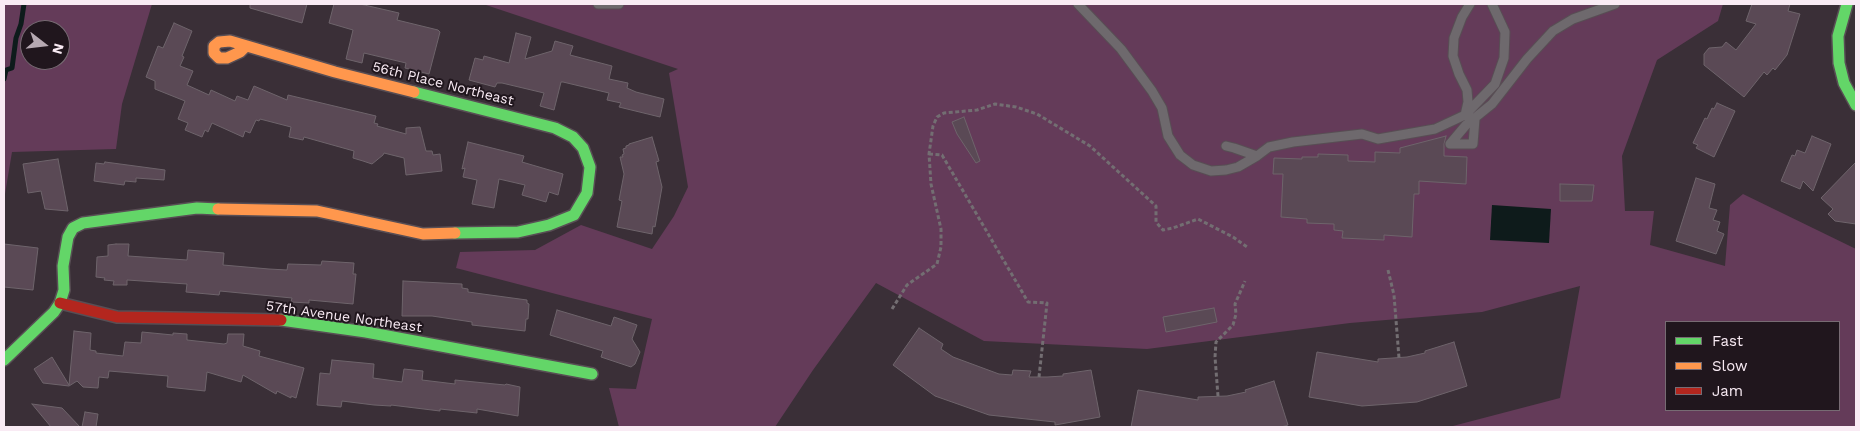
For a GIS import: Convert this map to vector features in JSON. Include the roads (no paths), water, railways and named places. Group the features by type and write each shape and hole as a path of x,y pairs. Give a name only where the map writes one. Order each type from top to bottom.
{"street":[{"path":"1847,4 1838,36 1839,63 1844,83 1856,105"},
{"name":"56th Place Northeast","path":"60,303 64,290 63,266 68,237 74,228 83,223 196,208 317,211 423,234 518,232 549,225 574,215 587,193 590,168 583,148 573,137 555,128 335,72 246,46"},
{"path":"4,360 54,312 60,303"},
{"name":"57th Avenue Northeast","path":"60,303 117,317 281,320 319,325 592,374"}],"lane":[{"path":"598,4 618,4"},
{"path":"1078,4 1121,49 1152,92 1162,108 1168,136 1180,155 1193,165 1211,171 1238,167 1269,147 1313,139 1362,134 1378,139 1435,129 1466,115 1495,84 1504,58 1505,32 1492,4"},
{"path":"1466,115 1467,90 1453,56 1454,38 1462,17 1470,4"},
{"path":"1466,115 1475,118 1497,99 1527,59 1561,25 1615,4"},
{"path":"1226,146 1256,156"}],"waterway":[{"path":"4,79 6,70 12,68 16,38 21,24 24,4"}]}
